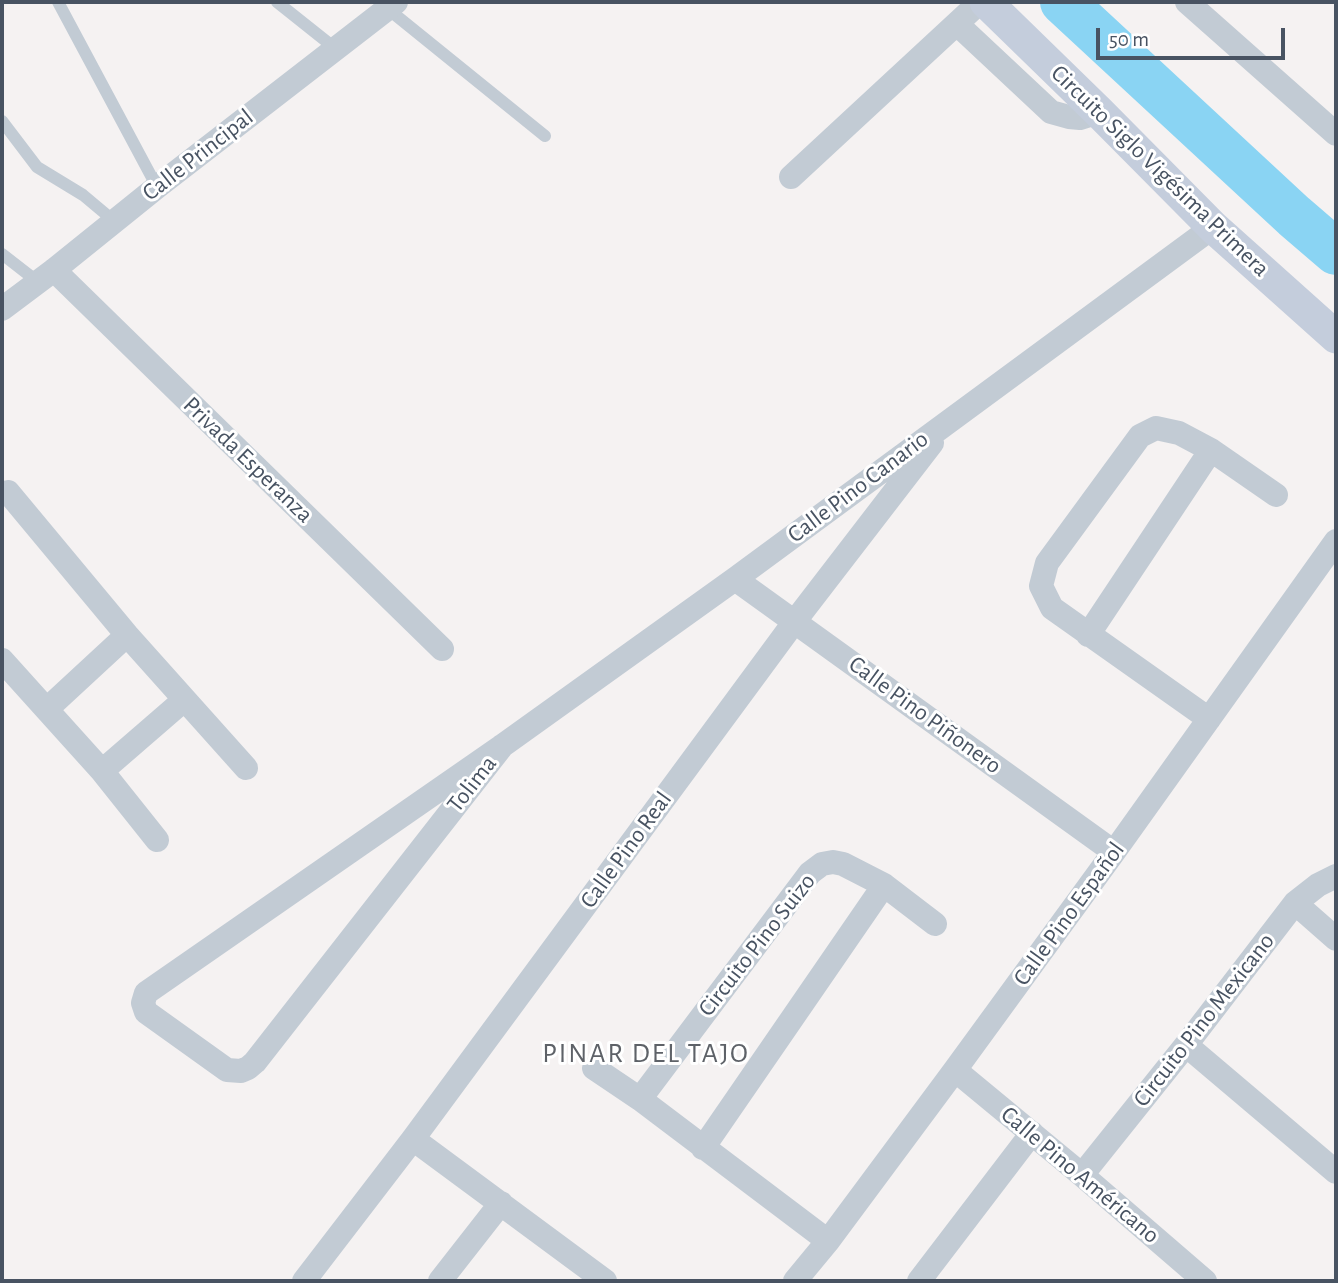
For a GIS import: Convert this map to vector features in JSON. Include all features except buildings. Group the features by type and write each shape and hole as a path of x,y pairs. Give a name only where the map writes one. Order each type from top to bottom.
{"main road":[{"name":"Circuito Siglo Vigésima Primera","path":"986,2 1213,226 1336,337"}],"street":[{"path":"792,177 980,2"},
{"path":"1187,2 1336,134"},
{"name":"Calle Principal","path":"2,309 392,5"},
{"path":"957,24 1051,112 1080,118 1099,112"},
{"name":"Calle Pino Canario","path":"502,746 735,579 1213,226"},
{"name":"Privada Esperanza","path":"46,276 442,649"},
{"name":"Calle Pino Real","path":"304,1281 413,1139 795,621 949,420"},
{"path":"1209,719 1052,608 1041,586 1047,563 1140,436 1156,428 1179,433 1211,450 1276,495"},
{"path":"1088,635 1211,450"},
{"path":"8,492 127,635 246,768"},
{"name":"Calle Pino Español","path":"795,1281 828,1241 955,1070 1336,541"},
{"name":"Calle Pino Piñonero","path":"735,579 1114,852"},
{"path":"47,709 127,635"},
{"path":"2,660 102,771 156,840"},
{"path":"102,771 184,700"},
{"name":"Tolima","path":"502,746 248,1068 241,1071 227,1070 146,1012 143,1003 146,993 502,746"},
{"name":"Circuito Pino Suizo","path":"640,1100 810,873 822,864 844,864 884,885 935,924"},
{"name":"Circuito Pino Mexicano","path":"1082,1175 1295,903 1318,885 1336,876"},
{"path":"703,1148 884,885"},
{"path":"1295,903 1336,939"},
{"path":"1186,1045 1336,1172"},
{"path":"594,1068 828,1241"},
{"name":"Calle Pino Américano","path":"955,1070 1205,1281"},
{"path":"919,1281 1032,1133"},
{"path":"413,1139 605,1281"},
{"path":"440,1281 501,1203"}],"lane":[{"path":"58,2 157,187"},
{"path":"277,2 335,49"},
{"path":"392,5 545,136"},
{"path":"2,121 37,167 83,195 114,221"},
{"path":"2,254 46,276"}],"waterway":[{"path":"1063,2 1336,252"}],"district":[{"name":"PINAR DEL TAJO","path":"646,1054"}]}
